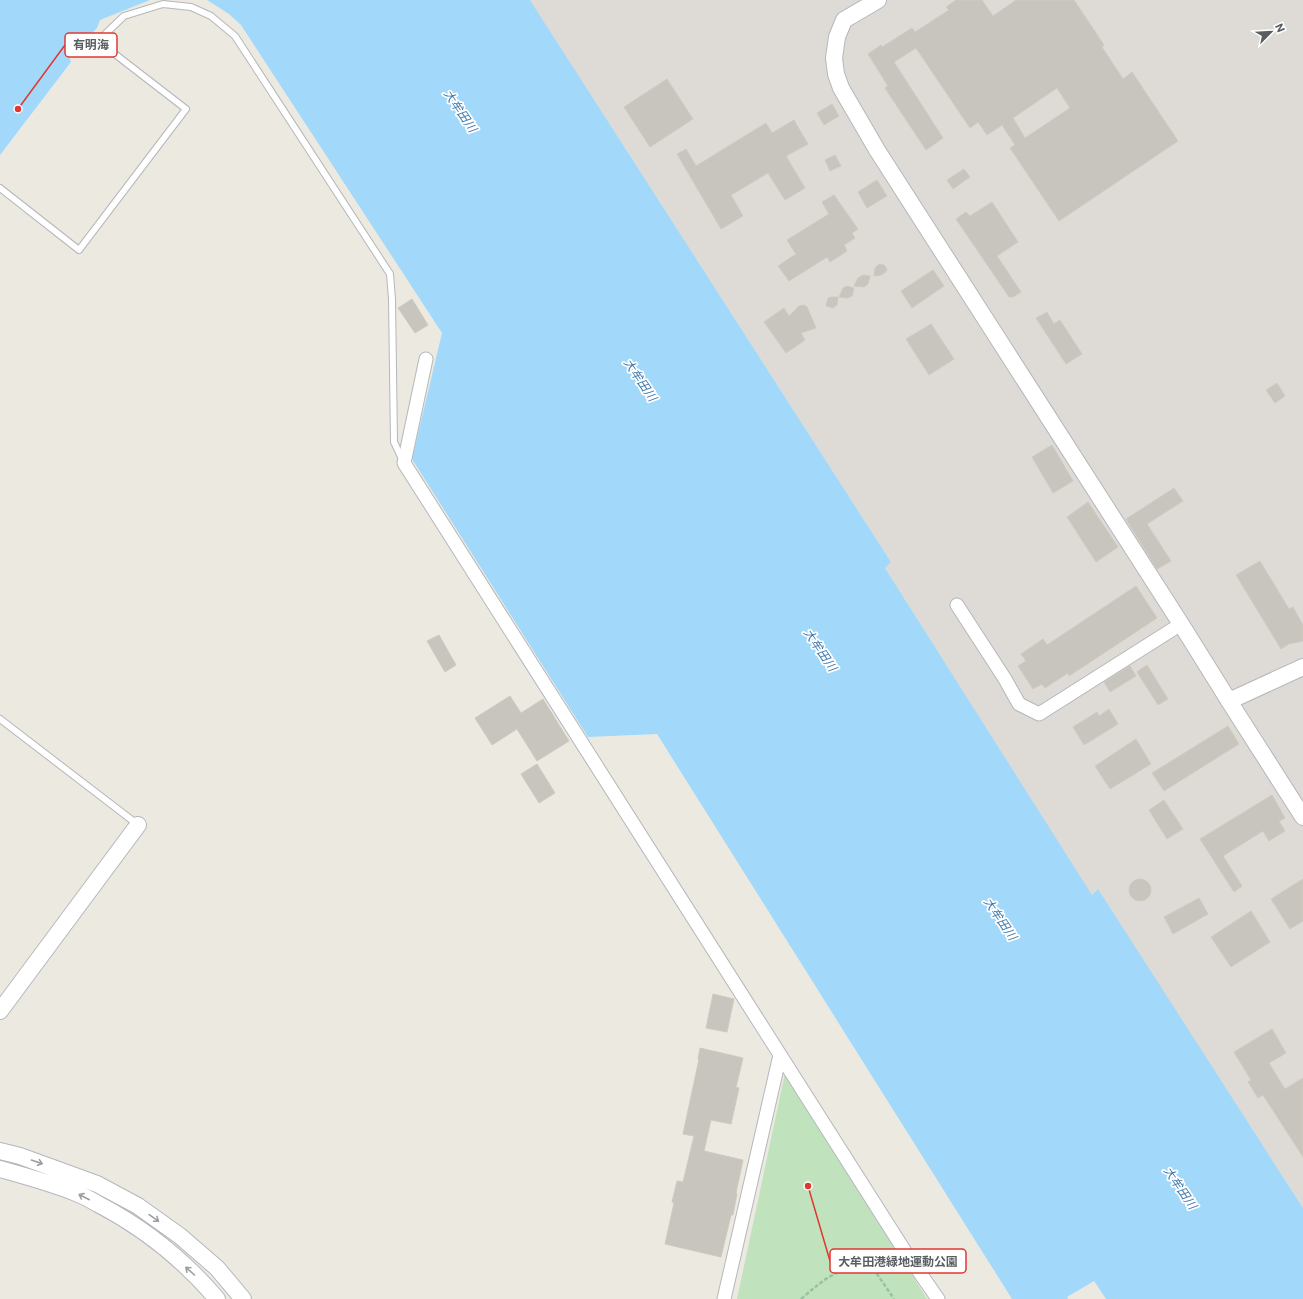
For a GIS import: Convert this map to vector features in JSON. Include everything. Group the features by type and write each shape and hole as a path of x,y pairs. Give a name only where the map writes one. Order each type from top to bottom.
{"street":[{"path":"878,0 844,20 837,37 834,58 836,74 842,88 877,150 1303,817"},
{"path":"426,359 404,463 906,1253 938,1299"},
{"path":"957,605 1005,679 1019,704 1039,714 1181,624"},
{"path":"1228,701 1303,667"},
{"path":"0,1011 138,825"},
{"path":"724,1299 780,1055"},
{"path":"0,1151 20,1156 97,1184 138,1206 191,1245 216,1268 243,1299"},
{"path":"0,1169 77,1193 118,1214 158,1242 200,1279 217,1299"}],"lane":[{"path":"0,188 79,250 186,108 98,42 124,16 163,4 191,7 211,16 235,36 390,274 392,300 394,442 404,463"},
{"path":"0,719 138,825"}],"path":[{"path":"801,1299 824,1279 848,1267 871,1265 894,1299"}],"shaded area":[{"path":"530,0 1303,0 1303,1208 1098,890 1092,896 885,568 891,562"}],"green space":[{"path":"785,1073 927,1299 737,1299"}],"water":[{"path":"0,0 150,0 100,20 97,28 69,56 71,62 0,155"},
{"name":"大牟田川","path":"207,0 530,0 891,562 885,568 1092,895 1098,889 1303,1208 1303,1299 1106,1299 1094,1281 1067,1297 1068,1299 1012,1299 657,734 588,737 412,459 442,333 241,25 229,14"}],"building":[{"path":"956,0 982,0 993,16 1016,0 1074,0 1104,45 1102,47 1123,79 1132,72 1178,141 1059,221 1010,148 1015,145 1002,125 987,135 978,122 970,128 916,48 894,62 943,138 926,150 885,88 888,86 868,54 912,28 915,32 949,10 946,7","holes":["1057,88 1070,108 1025,138 1013,118"]},
{"path":"667,79 693,119 650,147 624,107"},
{"path":"832,104 839,116 824,125 817,113"},
{"path":"794,120 808,144 786,156 805,188 785,200 768,173 731,195 743,216 721,229 677,154 686,149 696,166 766,123 772,133"},
{"path":"835,155 841,166 830,171 825,160"},
{"path":"964,169 970,177 953,189 947,180"},
{"path":"877,180 887,196 867,208 858,192"},
{"path":"834,195 858,229 852,233 855,238 844,245 847,251 830,262 827,257 789,281 778,266 796,254 787,240 829,214 822,202"},
{"path":"992,202 1018,242 997,256 1021,292 1013,297 1009,297 956,219 966,212 970,216"},
{"path":"879,264 884,265 887,269 886,272 881,275 874,276 875,268"},
{"path":"933,270 944,286 912,308 901,291"},
{"path":"863,275 870,276 868,284 864,287 854,286 858,278"},
{"path":"847,286 854,288 852,296 848,298 839,297 843,288"},
{"path":"838,297 837,305 833,308 826,306 828,298"},
{"path":"412,299 428,325 415,333 398,308"},
{"path":"804,305 807,307 816,328 801,333 805,340 786,353 764,322 784,308 789,316 799,306"},
{"path":"1047,312 1054,324 1060,320 1082,354 1066,364 1036,318"},
{"path":"931,324 954,359 929,375 906,339"},
{"path":"1277,383 1285,396 1275,403 1266,390"},
{"path":"1052,445 1073,481 1053,493 1032,457"},
{"path":"1174,488 1183,501 1147,524 1171,561 1157,569 1126,519"},
{"path":"1088,502 1118,547 1096,562 1067,517"},
{"path":"1260,561 1289,609 1293,607 1303,625 1303,641 1289,644 1281,649 1236,575"},
{"path":"1136,586 1157,618 1069,676 1068,673 1045,688 1042,684 1033,689 1018,666 1026,661 1021,654 1043,639 1047,645"},
{"path":"439,635 456,665 445,672 427,641"},
{"path":"1147,665 1168,699 1158,705 1137,672"},
{"path":"1130,666 1136,676 1110,692 1104,682"},
{"path":"510,696 521,713 543,699 569,741 537,761 517,729 492,745 475,718"},
{"path":"1109,709 1118,724 1084,745 1073,727 1097,712 1099,716"},
{"path":"1228,726 1239,744 1164,791 1152,773"},
{"path":"1136,739 1151,764 1110,789 1095,766"},
{"path":"537,764 555,793 539,803 521,774"},
{"path":"1272,795 1285,818 1279,821 1285,831 1269,841 1263,831 1223,856 1242,886 1234,892 1200,839"},
{"path":"1164,800 1183,829 1167,839 1149,810"},
{"path":"1140,879 1144,880 1150,886 1150,894 1144,900 1140,901 1136,900 1130,894 1129,890 1130,886 1136,880"},
{"path":"1303,879 1303,921 1290,929 1271,899"},
{"path":"1199,898 1208,914 1173,934 1164,917"},
{"path":"1251,911 1270,942 1231,967 1211,937"},
{"path":"713,994 734,999 727,1032 706,1028"},
{"path":"1272,1029 1286,1053 1269,1063 1285,1089 1303,1078 1303,1157 1263,1095 1258,1098 1248,1082 1251,1080 1234,1052"},
{"path":"700,1048 743,1058 736,1087 739,1088 731,1124 711,1120 704,1151 743,1160 733,1215 731,1215 721,1257 665,1244 677,1181 683,1182 694,1136 683,1134"}],"place":[{"name":"有明海","path":"18,109"},
{"name":"大牟田港緑地運動公園","path":"808,1186"}]}
